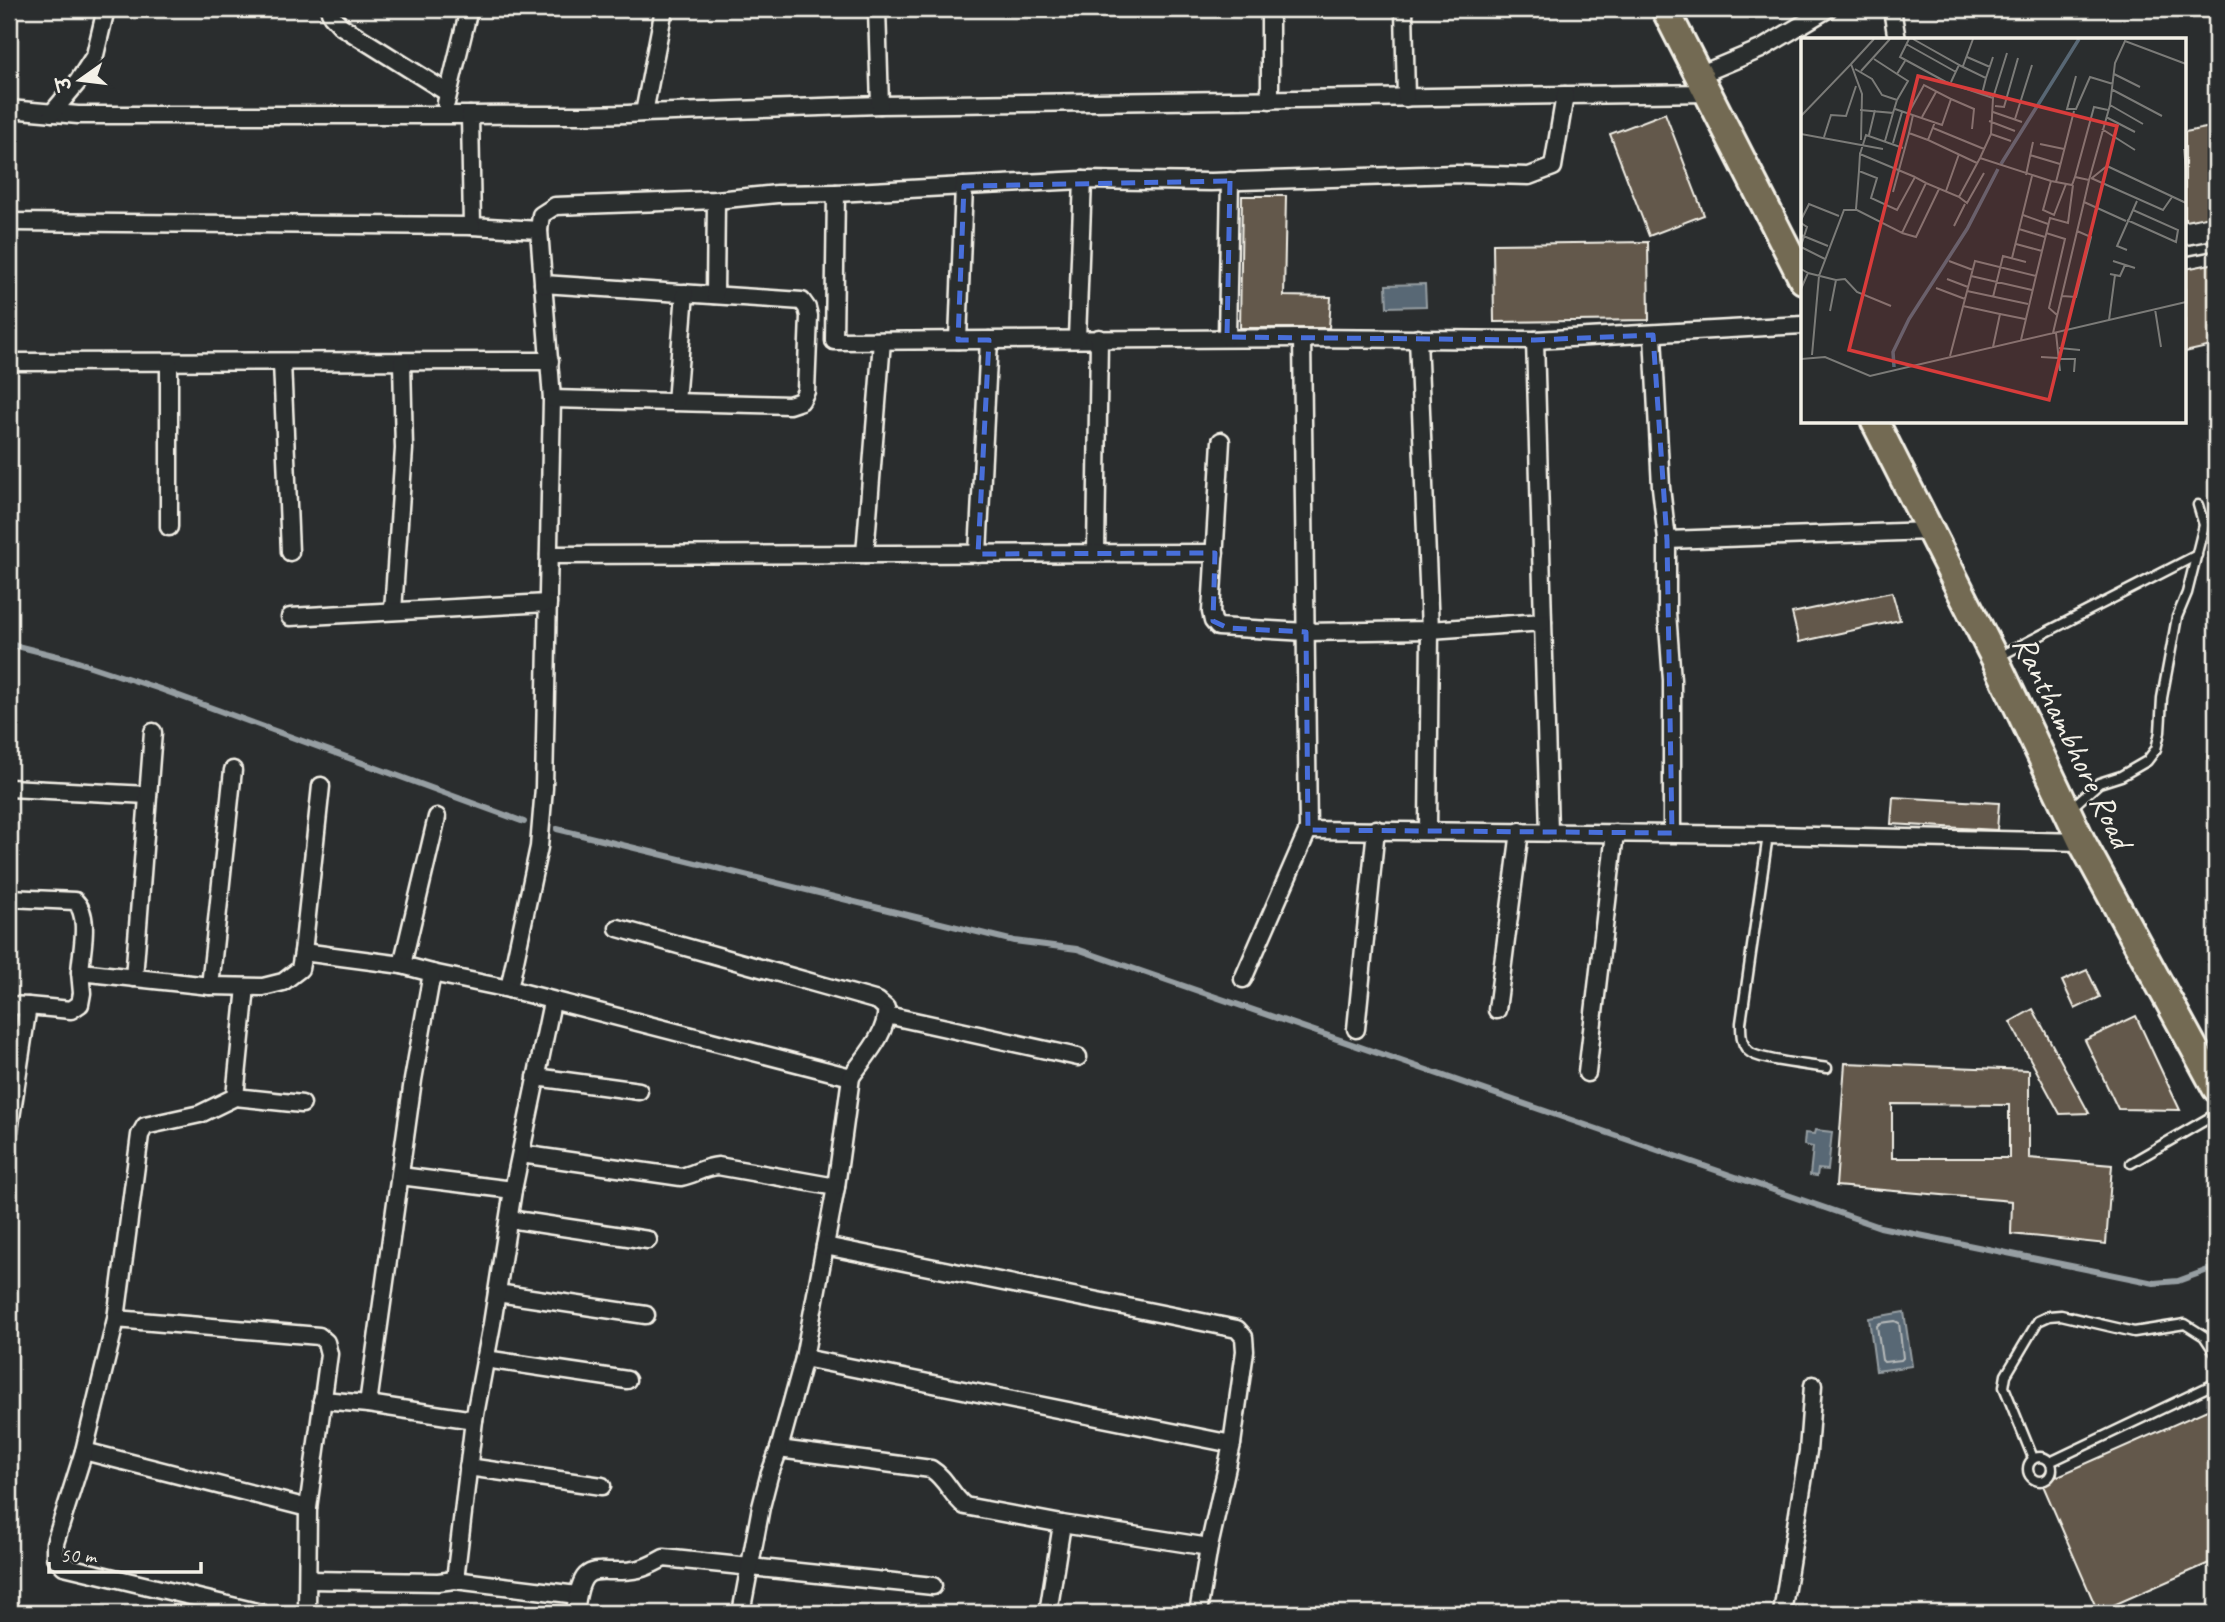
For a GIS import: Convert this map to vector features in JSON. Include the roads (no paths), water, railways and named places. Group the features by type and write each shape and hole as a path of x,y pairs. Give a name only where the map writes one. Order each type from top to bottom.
{"main road":[{"path":"1665,9 1801,276"},
{"name":"Ranthambhore Road","path":"1876,424 1995,659 2082,842 2216,1088"}],"street":[{"path":"52,113 77,83 95,55 106,9"},
{"path":"329,9 331,16 341,26 448,93"},
{"path":"443,115 469,9"},
{"path":"644,113 664,9"},
{"path":"877,9 880,105"},
{"path":"1270,9 1270,100"},
{"path":"1404,9 1406,98"},
{"path":"9,109 52,113 238,117 537,114 587,117 880,105 1564,95 1704,84 1810,13 1828,9"},
{"path":"1892,9 1897,38"},
{"path":"509,989 539,847 544,788 552,399 539,230 541,215 555,206 1083,180 1230,181 1456,174 1529,176 1553,167 1564,95"},
{"path":"470,115 472,226"},
{"path":"1077,338 1083,180"},
{"path":"1227,337 1230,181"},
{"path":"958,340 964,186"},
{"path":"834,341 836,193"},
{"path":"715,295 716,200"},
{"path":"9,222 472,226 539,230"},
{"path":"543,284 802,301 807,307 808,374 806,391 801,401 789,405 552,399"},
{"path":"676,402 685,293"},
{"path":"808,342 1227,337 1535,340 1801,325"},
{"path":"1653,335 1661,487 1667,540 1667,612 1672,680 1672,833"},
{"path":"1096,553 1099,338"},
{"path":"1242,979 1308,830 1303,338"},
{"path":"1418,338 1430,630 1428,830"},
{"path":"978,554 989,340"},
{"path":"1535,340 1549,832"},
{"path":"865,554 882,341"},
{"path":"9,362 550,361"},
{"path":"282,362 290,552"},
{"path":"393,611 404,449 402,362"},
{"path":"169,363 169,527"},
{"path":"1221,441 1211,612 1218,627 1306,632 1430,630 1543,622"},
{"path":"1667,540 1930,531"},
{"path":"549,555 1215,553"},
{"path":"290,617 548,603"},
{"path":"134,978 153,732"},
{"path":"210,986 233,770"},
{"path":"80,972 210,986 263,987 283,982 300,969 321,786"},
{"path":"9,788 148,795"},
{"path":"402,965 437,817"},
{"path":"1356,1030 1376,829"},
{"path":"1308,830 1672,833 2082,842"},
{"path":"1497,1010 1520,831"},
{"path":"1587,1073 1615,833"},
{"path":"9,898 75,901 82,907 84,916 80,1004 71,1010 9,1005"},
{"path":"618,928 878,1001 886,1008 884,1027 851,1077 836,1187 804,1357 769,1476 741,1613"},
{"path":"303,952 402,965 432,974 509,989 551,1002 851,1077"},
{"path":"368,1404 413,1080 432,974"},
{"path":"235,1097 246,987"},
{"path":"455,1580 474,1420 513,1189 551,1002"},
{"path":"9,1131 11,1099 28,1006"},
{"path":"887,1016 1078,1056"},
{"path":"536,1077 639,1091"},
{"path":"261,1613 64,1566 55,1557 55,1543 84,1451 116,1319 140,1135 145,1126 200,1114 235,1097 302,1104"},
{"path":"521,1154 681,1177 696,1174 704,1167 718,1166 836,1187"},
{"path":"400,1176 513,1189"},
{"path":"509,1219 648,1240"},
{"path":"825,1246 1237,1329 1244,1337 1245,1351 1232,1444 1209,1547 1198,1613"},
{"path":"497,1293 646,1315"},
{"path":"116,1319 319,1336 326,1342 329,1354 309,1508 307,1613"},
{"path":"804,1357 1232,1444"},
{"path":"485,1359 628,1380"},
{"path":"1782,1613 1808,1451 1813,1385"},
{"path":"323,1400 474,1420"},
{"path":"779,1449 931,1469 943,1476 956,1499 965,1506 1209,1547"},
{"path":"84,1451 309,1508"},
{"path":"468,1467 602,1486"},
{"path":"1048,1613 1062,1524"},
{"path":"575,1613 577,1595 583,1579 594,1570 638,1569 664,1559 933,1586"},
{"path":"308,1580 455,1580 577,1595"}],"lane":[{"path":"2186,251 2216,245"},
{"path":"2068,810 2099,783 2136,769 2147,761 2156,749 2177,617 2187,593 2204,525 2198,505"},
{"path":"1995,659 2197,555"},
{"path":"1768,835 1741,1023 1742,1040 1750,1053 1756,1055 1827,1068"},
{"path":"2131,1163 2216,1114"},
{"path":"2033,1458 2004,1387 2006,1375 2038,1321 2061,1315 2134,1332 2185,1324 2204,1336 2215,1351"},
{"path":"2050,1462 2216,1383"},
{"path":"2040,1456 2050,1462 2052,1470 2048,1477 2037,1480 2028,1472 2028,1464 2033,1458 2040,1456"}],"water":[{"path":"1425,284 1426,306 1387,307 1386,285"},
{"path":"1815,1130 1832,1132 1828,1170 1818,1169 1817,1176 1810,1175 1813,1147 1804,1145 1805,1133 1814,1134"},
{"path":"1904,1312 1912,1366 1876,1371 1869,1318"}],"waterway":[{"path":"9,644 69,659 160,689 524,822"},
{"path":"557,829 1014,941 1077,949 1880,1227 2154,1283 2178,1281 2216,1267"}]}
